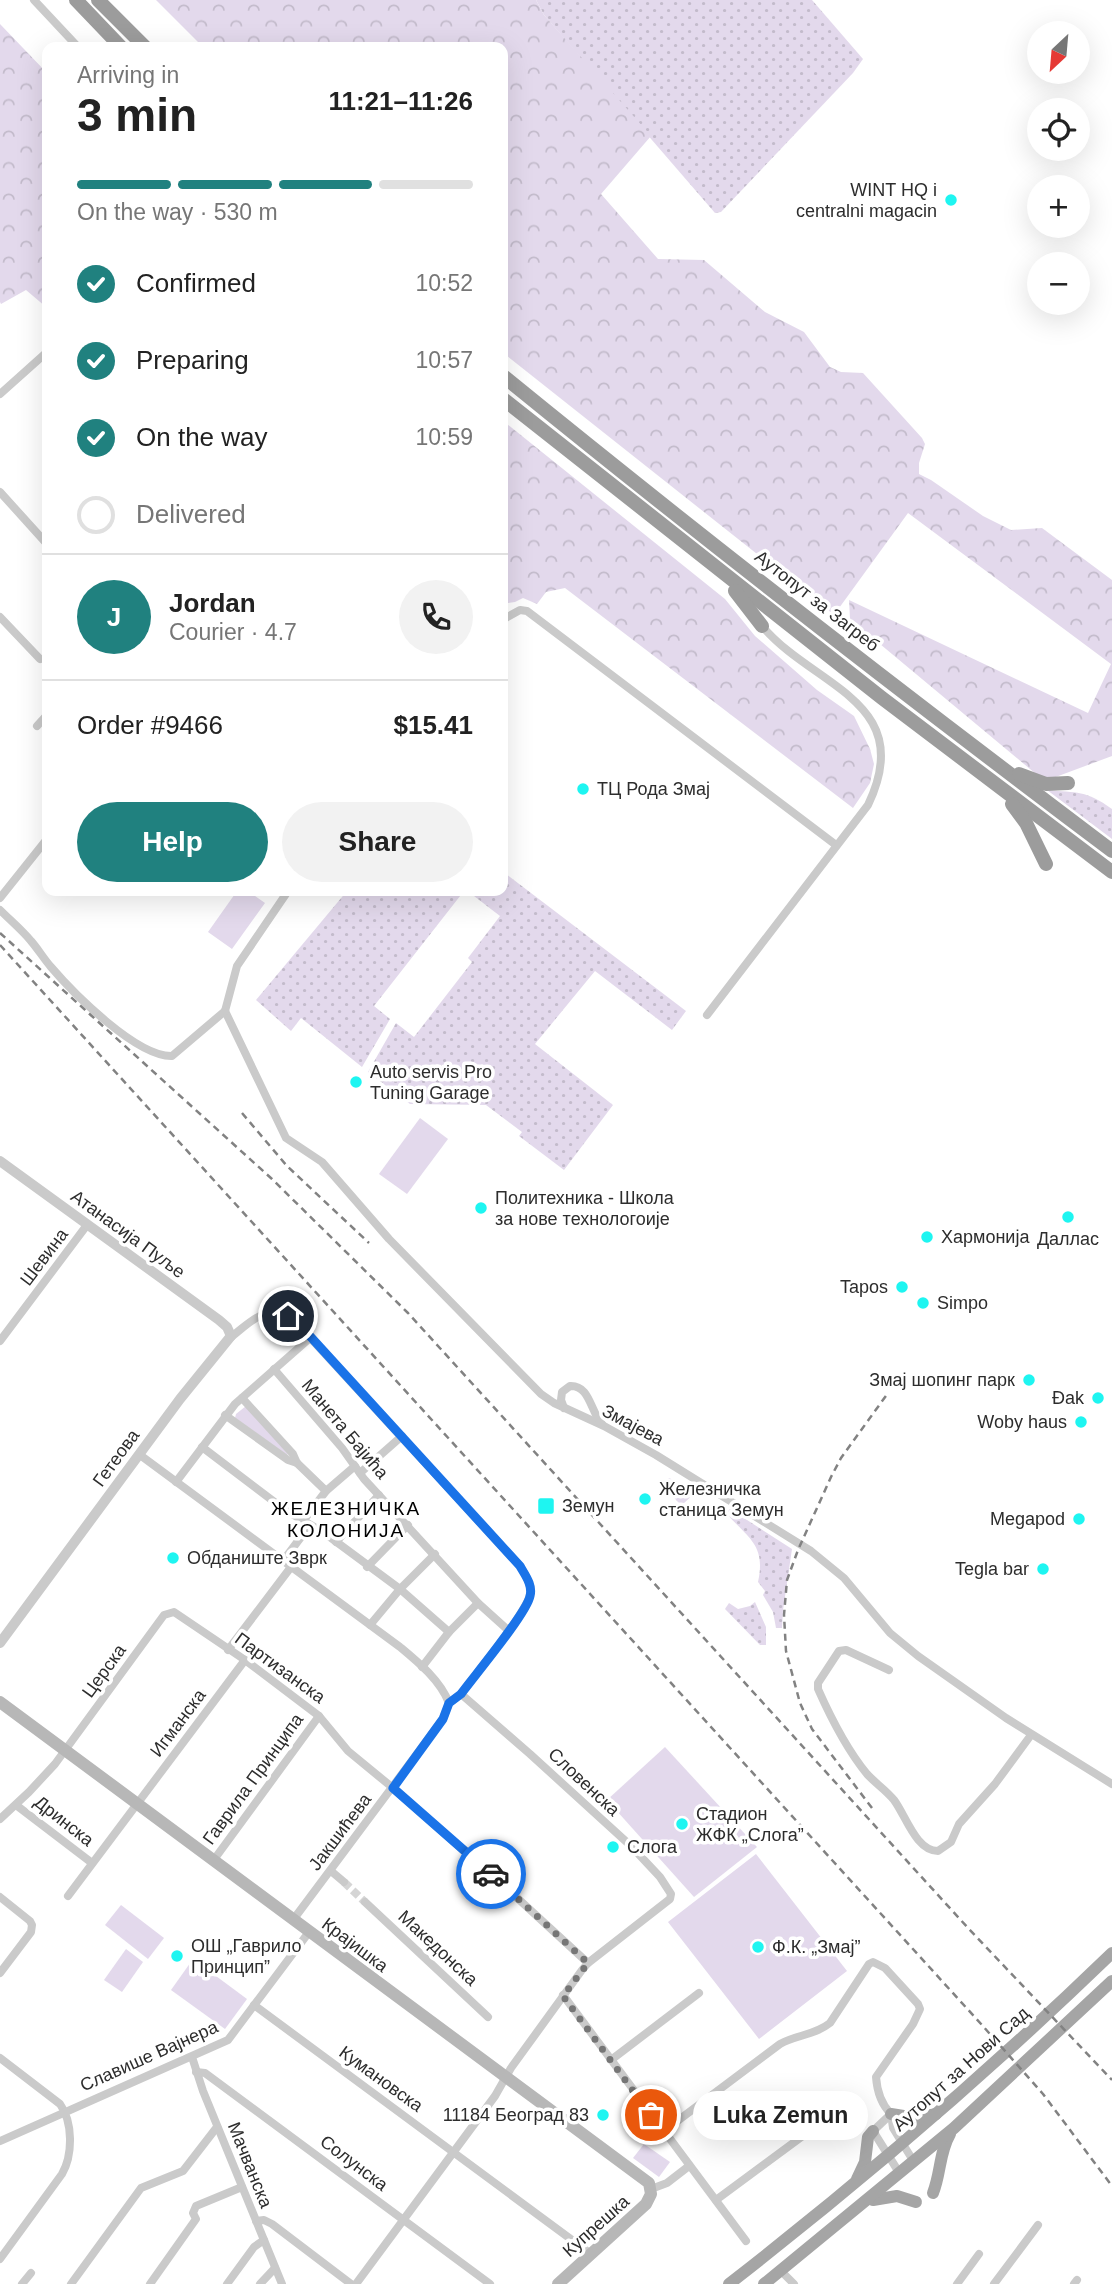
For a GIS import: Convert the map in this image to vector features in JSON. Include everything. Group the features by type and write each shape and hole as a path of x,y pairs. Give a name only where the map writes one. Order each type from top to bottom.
{"highway":[{"path":"76,0 116,42"},
{"path":"98,0 140,42"},
{"name":"Аутопут за Загреб","path":"508,380 617,469 1112,851"},
{"name":"Аутопут за Загреб","path":"508,403 719,571 1112,872"},
{"path":"719,571 762,626"},
{"path":"996,764 1037,782 1052,785 1068,783"},
{"path":"995,785 1026,823 1046,864"}],"main road":[{"name":"Крајишка","path":"0,1702 649,2183 651,2189"},
{"name":"Аутопут за Нови Сад","path":"729,2284 903,2145 1038,2024 1112,1953"},
{"path":"764,2284 866,2203 954,2128 1112,1981"},
{"path":"891,2113 916,2118 940,2112"},
{"path":"933,2193 941,2155 954,2128"},
{"path":"850,2189 863,2167 868,2139 873,2131"},
{"name":"Купрешка","path":"558,2284 646,2204 651,2189"},
{"path":"866,2203 888,2196 916,2202"}],"street":[{"path":"34,0 73,42"},
{"path":"0,394 42,356"},
{"path":"0,492 42,538"},
{"path":"508,617 523,610 539,620 836,845"},
{"path":"0,617 40,659"},
{"path":"707,1016 868,805 881,769 881,749 875,727 855,701 777,641 762,626"},
{"path":"37,726 42,720"},
{"path":"0,898 42,845"},
{"path":"0,910 80,997 118,1031 148,1049 172,1056 225,1011 237,966 285,896"},
{"name":"Змајева","path":"225,1011 286,1138 323,1162 435,1288 489,1339 541,1394 604,1426 704,1483 820,1558 844,1578 898,1641 1031,1735 1112,1784"},
{"name":"Атанасија Пуље","path":"0,1161 219,1321 229,1331 230,1338"},
{"name":"Шевина","path":"0,1341 87,1225"},
{"name":"Гетеова","path":"0,1643 199,1374 230,1338 263,1313 276,1312 292,1319 310,1338"},
{"path":"176,1482 225,1415 310,1338 402,1436 327,1491 283,1561"},
{"name":"Манета Бајића","path":"274,1369 379,1495 478,1603 508,1630"},
{"path":"564,1408 561,1396 565,1388 576,1386 585,1392 590,1406 604,1426"},
{"path":"541,1394 561,1396"},
{"path":"242,1398 293,1454 297,1463 327,1491"},
{"path":"577,1414 586,1411 590,1406"},
{"path":"225,1415 288,1460 297,1463"},
{"name":"Јакшићева","path":"293,1920 443,1719 449,1703 461,1694 526,1606 531,1592 520,1566 402,1436"},
{"path":"202,1447 400,1589 449,1632"},
{"path":"140,1455 400,1647 444,1692 449,1703"},
{"path":"336,1542 379,1495"},
{"path":"367,1567 408,1525"},
{"path":"370,1625 400,1589 435,1554"},
{"path":"228,1650 292,1567"},
{"path":"422,1667 449,1632 478,1603"},
{"name":"Партизанска","path":"170,1611 177,1613 245,1660 319,1716 348,1751 588,1963"},
{"name":"Церска","path":"0,1819 44,1777 164,1615 170,1611"},
{"path":"889,1670 846,1650 839,1651 818,1683 818,1689 857,1760 893,1799 912,1830 929,1850 939,1851 951,1842 959,1824 995,1784 1031,1735"},
{"name":"Игманска","path":"137,1805 245,1660"},
{"name":"Словенска","path":"461,1694 631,1846 660,1877 671,1894 668,1903 588,1963"},
{"name":"Гаврила Принципа","path":"213,1861 319,1716"},
{"name":"Дринска","path":"16,1805 92,1863"},
{"name":"Дринска","path":"68,1896 137,1805"},
{"path":"331,1871 344,1882"},
{"path":"0,1898 30,1921 32,1926 31,1932 0,1973"},
{"name":"Македонска","path":"365,1902 488,2017"},
{"name":"Славише Вајнера","path":"0,2141 228,2040 309,1933"},
{"path":"664,2131 780,2044 796,2036 821,2031 830,2023 869,1964 873,1962 885,1968 920,2008 913,2024 876,2077 877,2090 883,2104 891,2113 893,2128 914,2162"},
{"path":"256,2221 272,2224 354,2284 497,2094 505,2078 588,1963"},
{"path":"611,2060 699,1993"},
{"path":"563,1996 746,2241"},
{"name":"Кумановска","path":"254,2005 591,2254"},
{"name":"Мачванска","path":"192,2057 217,2127 282,2284"},
{"path":"0,2058 56,2101 65,2112 70,2143 66,2168 0,2259"},
{"name":"Солунска","path":"196,2072 205,2073 490,2284"},
{"path":"891,2113 873,2131 900,2174"},
{"path":"71,2284 141,2188 186,2169 217,2127"},
{"path":"716,2200 804,2135"},
{"path":"651,2189 667,2183 689,2166"},
{"path":"150,2284 196,2219 193,2213 196,2206 242,2187"},
{"path":"993,2284 1038,2225"},
{"path":"227,2284 254,2247 264,2240"},
{"path":"957,2284 979,2255"},
{"path":"260,2284 275,2268"},
{"path":"781,2271 794,2284"},
{"path":"22,2284 31,2273"}],"green space":[{"path":"156,0 536,0 544,15 651,136 601,194 658,259 704,260 765,312 804,332 830,367 841,372 863,373 922,438 925,444 919,463 919,474 983,516 1011,530 1042,528 1112,580 1112,756 1053,778 1042,779 850,619 849,600 1088,713 1111,664 908,513 834,615 508,357 508,42 198,42"},
{"path":"536,0 812,0 863,59 853,73 721,212 715,213 544,15"},
{"path":"0,24 42,68 42,304 26,290 1,304"},
{"path":"508,425 725,599 755,636 817,690 854,716 874,764 870,783 853,808 565,588 546,592 537,604 523,598 508,603"},
{"path":"1047,790 1088,795 1112,809 1112,839"},
{"path":"508,876 686,1011 672,1030 595,971 535,1044 613,1105 564,1170 519,1136 522,1132 486,1105 410,1104 368,1072 396,1023 414,1037 472,962 468,958 500,916 474,896 508,896"},
{"path":"233,896 255,896 265,903 232,949 208,932"},
{"path":"343,896 460,896 374,1006 390,1019 362,1067 301,1018 291,1031 256,1000"},
{"path":"420,1118 448,1139 407,1194 379,1174"},
{"path":"246,1406 288,1454 287,1455 235,1418"},
{"path":"669,1478 695,1493 683,1504 679,1503 663,1486"},
{"path":"730,1509 792,1549 782,1628 776,1628 773,1612 763,1595 765,1591 758,1582 760,1559 754,1543 726,1513"},
{"path":"755,1602 766,1627 766,1645 760,1645 725,1609 729,1603 738,1609"},
{"name":"Стадион ЖФК „Слога”","path":"665,1747 757,1847 694,1897 607,1800"},
{"name":"Ф.К. „Змај”","path":"756,1854 847,1971 759,2039 668,1922"},
{"path":"121,1905 164,1938 148,1959 105,1925"},
{"path":"126,1949 143,1962 122,1992 104,1980"},
{"path":"193,1959 247,1999 225,2029 171,1990"},
{"path":"644,2144 670,2162 659,2177 633,2158"}],"tunnel":[{"path":"344,1882 365,1902"}],"railway":[{"path":"0,933 272,1179 408,1313 968,1928 1112,2080"},
{"path":"0,945 982,2025 1043,2094 1112,2186"},
{"path":"242,1113 287,1166 369,1243"},
{"path":"872,1808 812,1729 800,1703 786,1651 784,1615 787,1580 831,1477 841,1458 888,1393"}],"way so far":[{"path":"491,1874 588,1963 563,1996 651,2115"}],"place":[{"name":"WINT HQ i centralni magacin","path":"951,200"},
{"name":"ТЦ Рода Змај","path":"583,789"},
{"name":"Auto servis Pro Tuning Garage","path":"356,1082"},
{"name":"Политехника - Школа за нове технологоије","path":"481,1208"},
{"name":"Даллас","path":"1068,1217"},
{"name":"Хармонија","path":"927,1237"},
{"name":"Tapos","path":"902,1287"},
{"name":"Simpo","path":"923,1303"},
{"name":"Змај шопинг парк","path":"1029,1380"},
{"name":"Đak","path":"1098,1398"},
{"name":"Woby haus","path":"1081,1422"},
{"name":"Железничка станица Земун","path":"645,1499"},
{"name":"Земун","path":"546,1506"},
{"name":"Megapod","path":"1079,1519"},
{"name":"Обданиште Зврк","path":"173,1558"},
{"name":"Tegla bar","path":"1043,1569"},
{"name":"Стадион ЖФК „Слога”","path":"682,1824"},
{"name":"Слога","path":"613,1847"},
{"name":"Ф.К. „Змај”","path":"758,1947"},
{"name":"ОШ „Гаврило Принцип”","path":"177,1956"},
{"name":"11184 Београд 83","path":"603,2115"},
{"name":"Luka Zemun","path":"651,2115"}],"district":[{"name":"ЖЕЛЕЗНИЧКА КОЛОНИЈА","path":"346,1519"}],"route":[{"path":"288,1316 298,1323 520,1566 528,1580 531,1592 523,1611 461,1694 449,1703 443,1719 393,1788 491,1874"}]}
